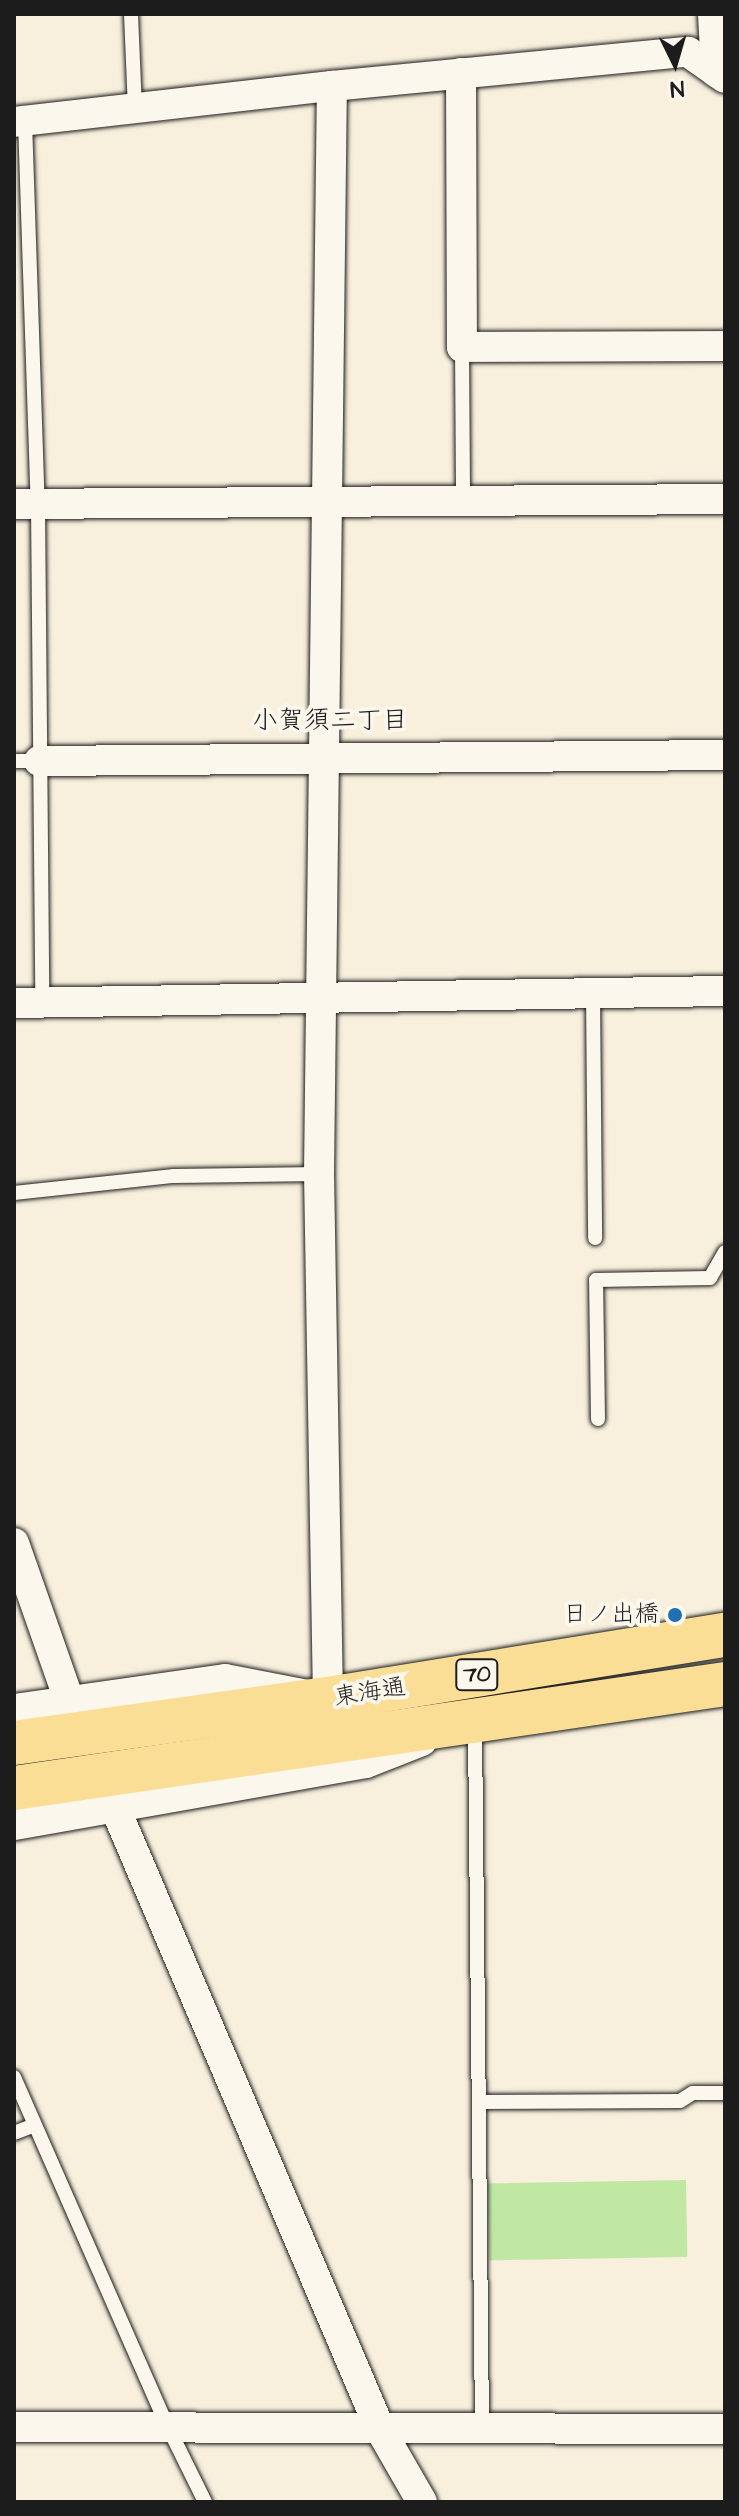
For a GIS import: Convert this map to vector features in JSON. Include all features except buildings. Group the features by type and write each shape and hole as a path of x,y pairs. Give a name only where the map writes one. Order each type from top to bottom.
{"main road":[{"name":"東海通","path":"14,1743 328,1699 725,1635"},
{"name":"東海通","path":"14,1788 725,1684"}],"street":[{"path":"713,14 721,75"},
{"path":"19,122 332,86 688,52 721,75"},
{"path":"461,73 462,347 725,346"},
{"path":"14,1709 225,1679 328,1699 319,1174 332,86"},
{"path":"26,504 725,499"},
{"path":"26,761 725,755"},
{"path":"28,1003 725,991"},
{"path":"14,1543 69,1700"},
{"path":"14,1825 116,1810 366,1763 475,1721"},
{"path":"116,1810 380,2429 422,2502"},
{"path":"14,2427 725,2429"}],"lane":[{"path":"131,14 135,108"},
{"path":"19,122 26,504 28,1003"},
{"path":"462,347 463,500"},
{"path":"593,993 595,1238"},
{"path":"14,1193 174,1176 319,1174"},
{"path":"598,1419 596,1280 710,1278 725,1252"},
{"path":"475,1721 482,2429"},
{"path":"14,2077 168,2427 205,2502"},
{"path":"479,2102 680,2101 693,2093 725,2093"},
{"path":"14,2133 35,2125"}],"green space":[{"path":"686,2180 687,2257 489,2260 488,2183"}],"place":[{"name":"日ノ出橋","path":"675,1615"}],"district":[{"name":"小賀須二丁目","path":"330,721"}]}
